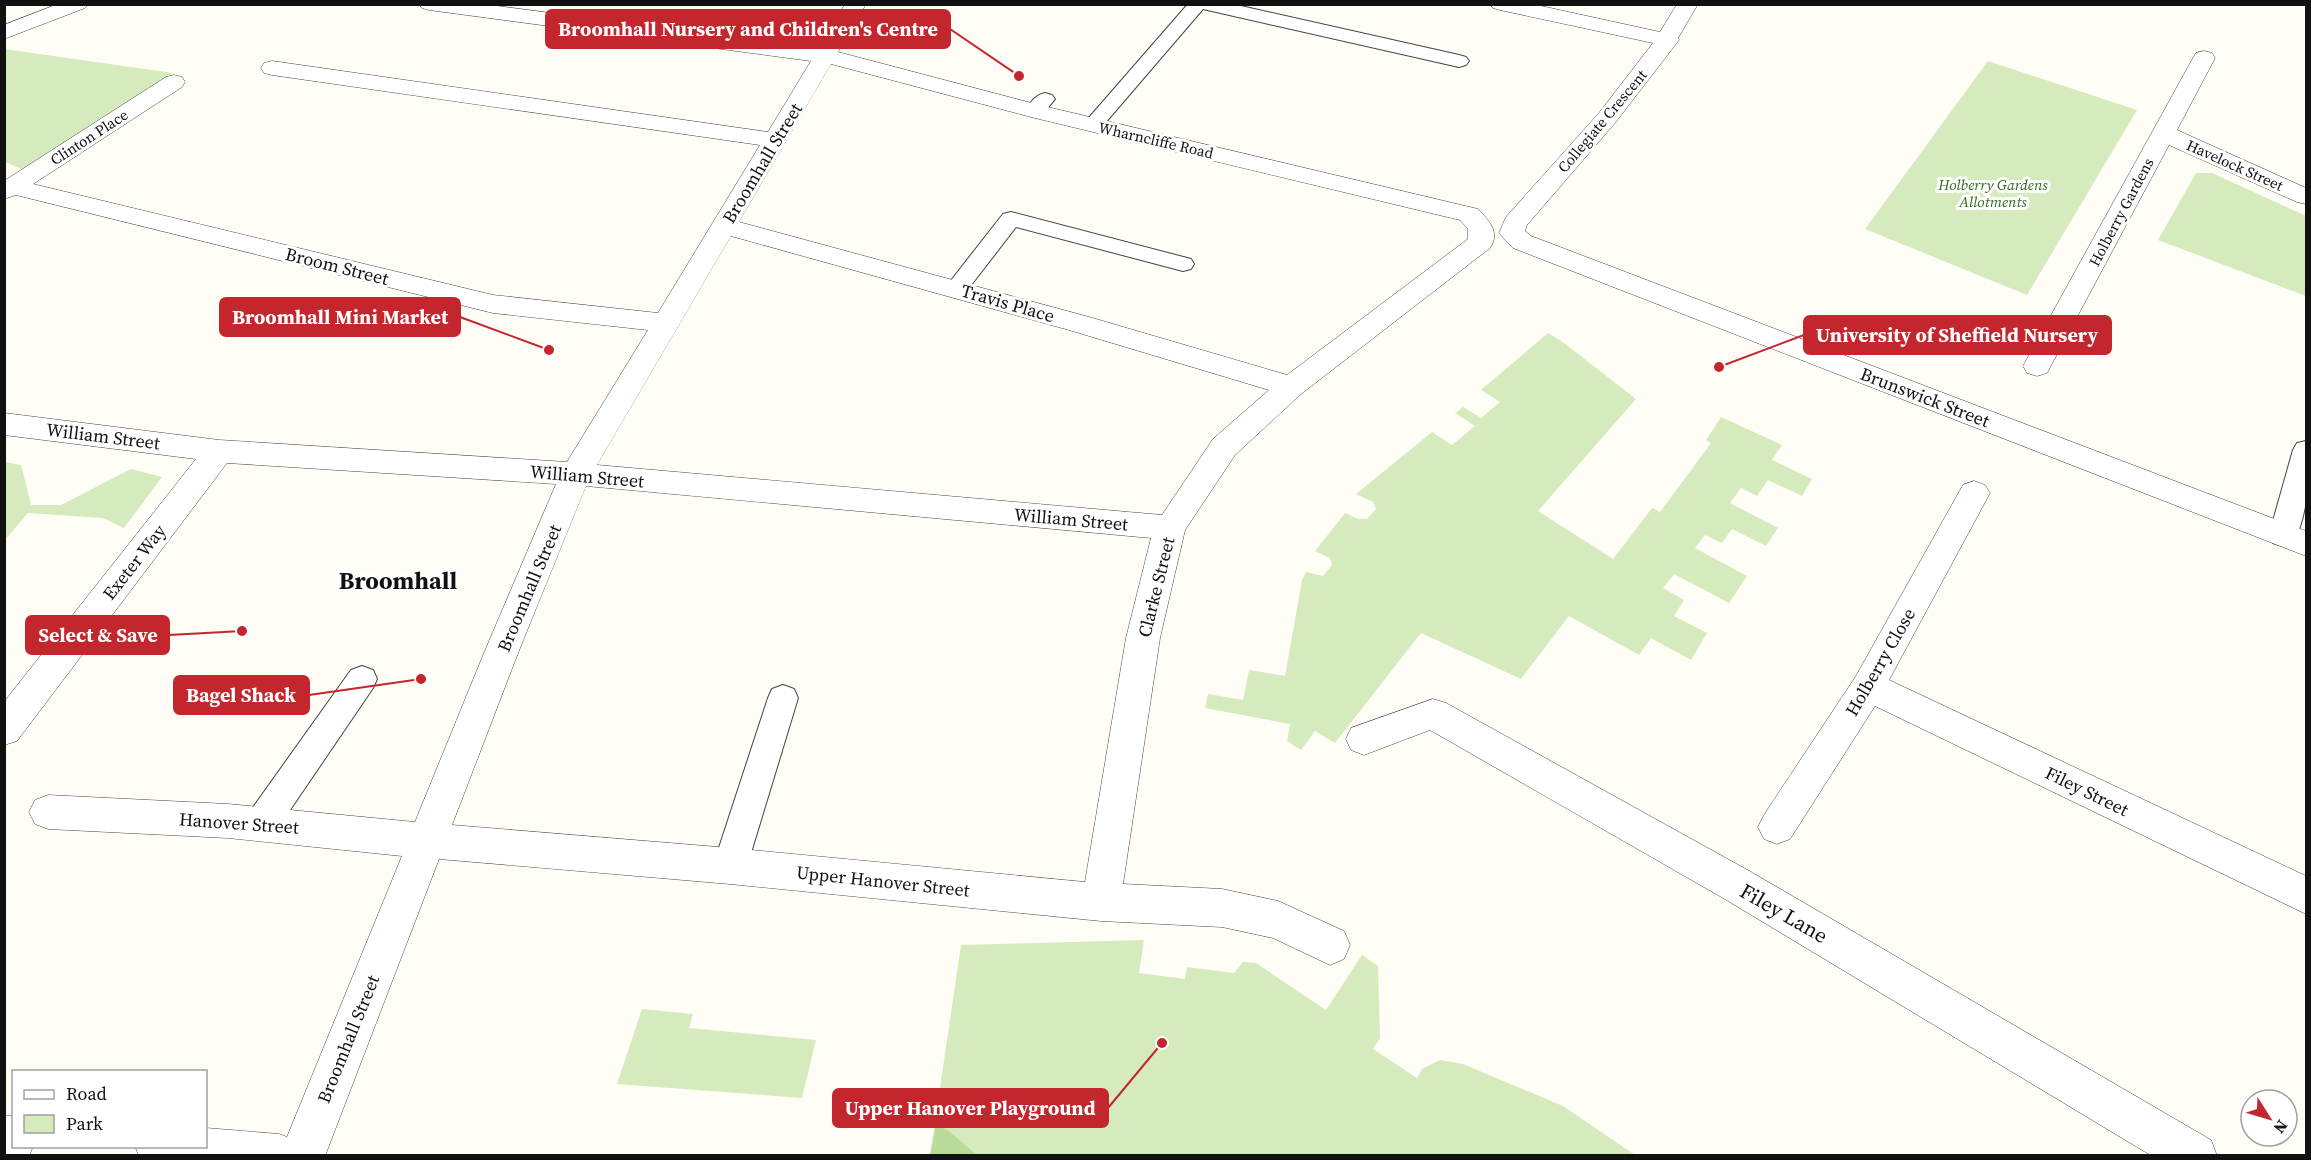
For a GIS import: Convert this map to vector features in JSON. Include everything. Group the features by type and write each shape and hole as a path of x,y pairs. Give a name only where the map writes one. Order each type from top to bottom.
{"street":[{"path":"4,33 78,4"},
{"name":"Wharncliffe Road","path":"429,4 827,56 1040,105 1093,125 1469,214 1481,228"},
{"name":"Broomhall Street","path":"302,1155 429,841 501,653 576,474 856,4"},
{"path":"1500,4 1668,40"},
{"name":"Collegiate Crescent","path":"1512,233 1515,223 1606,119 1668,40 1688,4"},
{"name":"Holberry Gardens","path":"2037,366 2204,58"},
{"path":"272,68 776,140"},
{"name":"Clinton Place","path":"8,190 174,82"},
{"name":"Havelock Street","path":"2163,133 2307,197"},
{"name":"Broom Street","path":"8,190 493,304 666,323"},
{"name":"Travis Place","path":"723,226 957,288 1203,359 1291,387"},
{"name":"Clarke Street","path":"1101,903 1143,638 1170,528 1224,447 1291,387 1481,242 1481,228"},
{"name":"Brunswick Street","path":"1512,233 1522,243 2295,540"},
{"name":"William Street","path":"4,424 219,451 576,474 1170,528"},
{"name":"Exeter Way","path":"4,730 219,451"},
{"name":"Holberry Close","path":"1777,827 1869,686 1974,493"},
{"name":"Filey Street","path":"1869,686 2307,896"},
{"name":"Filey Lane","path":"1364,739 1432,714 1759,898 2194,1155"},
{"name":"Hanover Street","path":"48,812 261,824 429,841"},
{"name":"Upper Hanover Street","path":"429,841 730,866 1101,903 1222,908 1278,920 1330,945"},
{"path":"184,1148 279,1155"}],"lane":[{"path":"1093,125 1198,4"},
{"path":"1205,4 1459,61"},
{"path":"957,288 1011,219 1183,264"},
{"path":"2295,540 2307,450"},
{"path":"261,824 362,679"},
{"path":"730,866 783,698"}],"green space":[{"path":"4,49 173,73 26,171 5,162"},
{"name":"Holberry Gardens Allotments","path":"1988,61 2137,110 2027,295 1865,229"},
{"path":"2196,173 2212,173 2306,216 2306,296 2158,240"},
{"path":"1548,333 1636,399 1538,511 1613,559 1652,508 1660,512 1711,443 1706,440 1721,417 1782,445 1772,460 1812,479 1802,496 1768,480 1757,496 1741,488 1730,503 1778,528 1766,546 1732,529 1722,543 1705,535 1695,548 1747,576 1729,603 1674,574 1663,588 1684,600 1674,616 1707,633 1691,660 1651,638 1639,655 1569,616 1521,679 1421,633 1335,743 1315,731 1301,750 1287,741 1290,724 1205,708 1208,694 1243,700 1249,670 1285,676 1302,580 1306,572 1323,576 1332,565 1330,558 1315,551 1345,513 1358,519 1367,519 1376,509 1373,502 1356,494 1432,432 1452,445 1475,426 1455,413 1463,407 1481,418 1500,402 1481,390"},
{"path":"5,462 21,465 31,505 61,505 131,469 162,477 124,528 103,518 28,513 5,540"},
{"path":"1144,940 1139,973 1185,979 1187,967 1234,973 1243,962 1256,963 1326,1010 1362,955 1378,966 1380,1038 1373,1049 1417,1078 1422,1069 1440,1060 1463,1064 1563,1106 1635,1155 930,1156 961,945"},
{"path":"642,1009 693,1014 689,1028 816,1040 802,1098 617,1084"},
{"path":"936,1125 949,1131 977,1155 930,1155"}],"place":[{"name":"Broomhall Nursery and Children's Centre","path":"1019,76"},
{"name":"Broomhall Mini Market","path":"549,350"},
{"name":"University of Sheffield Nursery","path":"1719,367"},
{"name":"Select & Save","path":"242,631"},
{"name":"Bagel Shack","path":"421,679"},
{"name":"Upper Hanover Playground","path":"1162,1043"}],"district":[{"name":"Broomhall","path":"398,580"}]}
